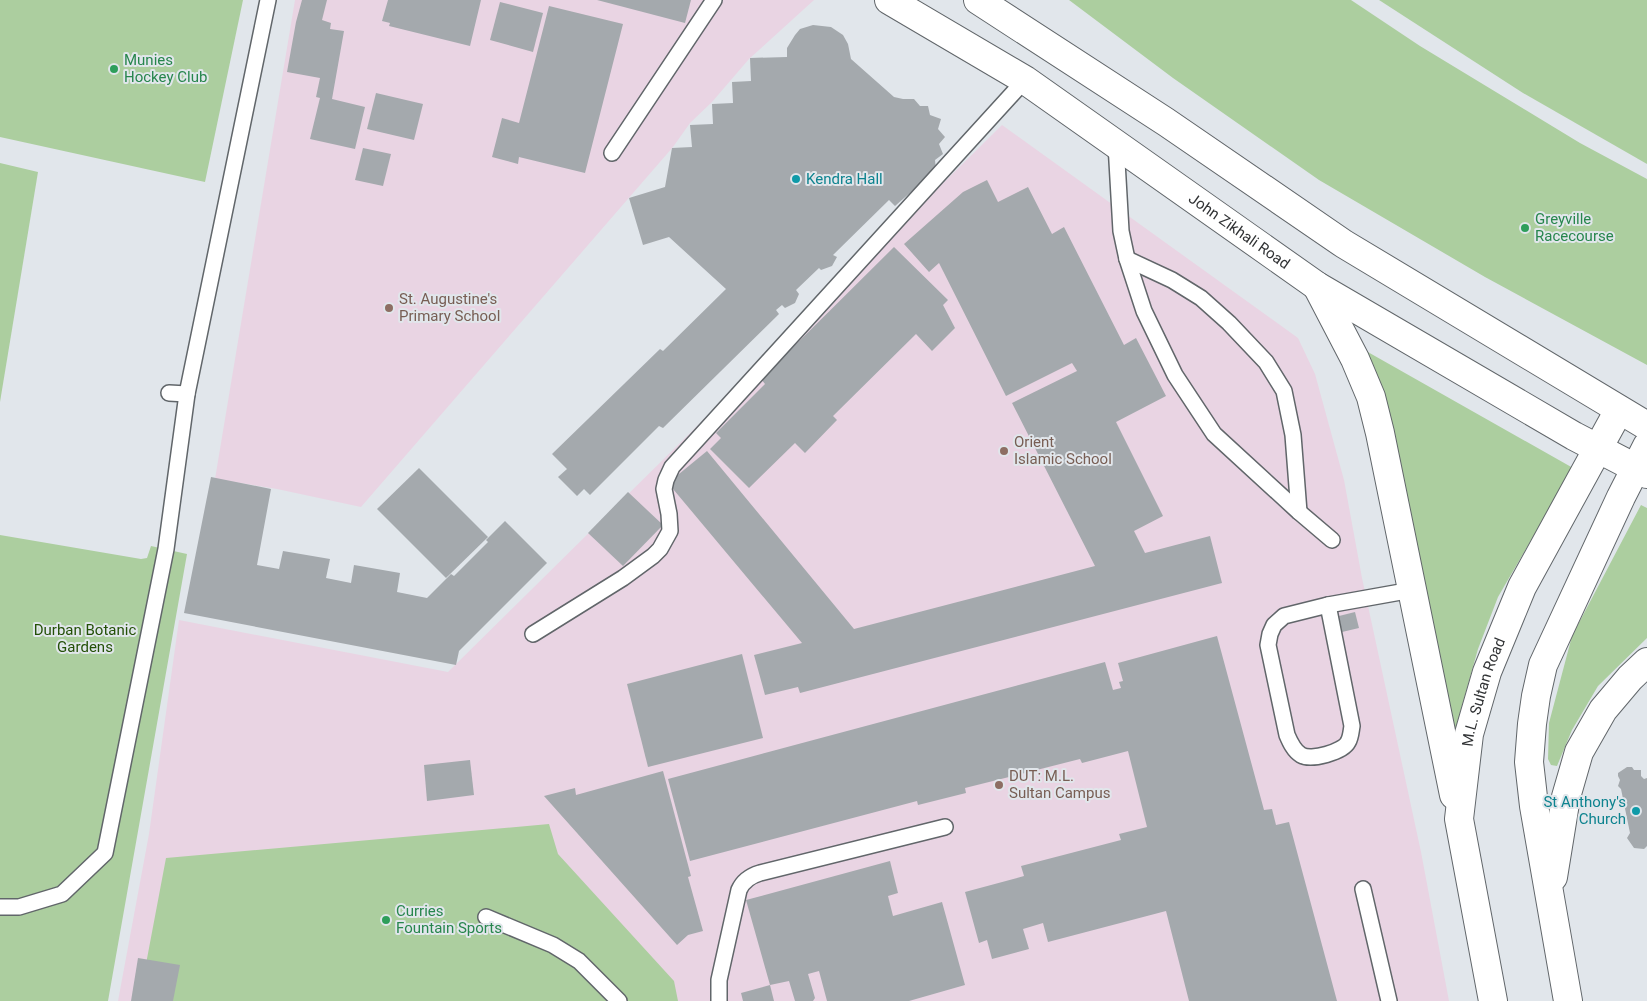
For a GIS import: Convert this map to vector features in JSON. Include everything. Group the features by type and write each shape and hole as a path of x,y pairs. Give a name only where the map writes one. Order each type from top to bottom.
{"main road":[{"name":"John Zikhali Road","path":"889,0 1025,80 1317,286 1574,436 1599,448 1643,463"},
{"path":"978,0 1166,122 1344,244 1647,426"},
{"path":"1317,286 1355,358 1371,397 1459,819"},
{"name":"M.L. Sultan Road","path":"1493,1001 1459,819 1469,734 1487,672 1522,587 1619,410"},
{"path":"1568,1001 1534,806 1529,762 1532,724 1543,666 1579,586 1643,463"},
{"path":"1550,899 1566,797 1579,752 1603,710 1630,678 1647,662"}],"lane":[{"path":"0,907 19,907 62,894 105,853 166,549 187,394 268,0"},
{"path":"612,153 714,0"},
{"path":"532,634 623,578 660,549 670,531 664,489 672,467 1025,80"},
{"path":"1116,144 1121,230 1127,259 1144,311 1175,375 1214,434 1332,540"},
{"path":"1127,259 1172,280 1201,298 1229,323 1266,362 1284,390 1293,435 1299,512"},
{"path":"169,394 187,394"},
{"path":"1328,605 1351,715 1351,735 1344,747 1311,757 1301,755 1292,745 1287,735 1268,645 1274,625 1284,616 1328,605 1412,590"},
{"path":"719,1001 719,980 737,899 742,884 747,880 760,873 945,827"},
{"path":"1363,889 1389,1001"},
{"path":"486,917 553,945 579,961 619,1001"}],"shaded area":[{"name":"St. Augustine's Primary School","path":"295,0 814,0 749,59 712,102 690,123 673,147 361,507 277,489 215,479"},
{"path":"1002,125 1298,338 1315,374 1344,480 1362,578 1421,852 1449,1001 118,1001 149,834 179,620 448,672"}],"green space":[{"name":"Munies Hockey Club","path":"0,0 243,0 205,182 0,137"},
{"name":"Greyville Racecourse","path":"1069,0 1351,0 1420,46 1580,143 1647,179 1647,365 1485,277 1319,180 1173,78"},
{"path":"1379,0 1647,0 1647,164 1523,93"},
{"path":"0,163 38,172 0,402"},
{"path":"1359,347 1573,468 1498,597 1478,649 1452,741"},
{"path":"1641,505 1647,508 1647,638 1598,686 1572,730 1557,766 1551,765 1548,759 1549,723 1572,636"},
{"name":"Durban Botanic Gardens","path":"0,535 141,559 147,558 151,546 187,554 108,1001 0,1001"},
{"name":"Curries Fountain Sports","path":"549,824 558,854 674,981 678,1001 139,1001 166,858"}],"building":[{"path":"302,0 327,0 322,20 331,23 330,29 344,31 332,99 365,107 355,149 310,139 320,98 316,97 320,78 287,72"},
{"path":"388,0 481,0 470,46 389,26 390,23 382,21"},
{"path":"597,0 691,0 685,23"},
{"path":"500,2 543,13 533,52 490,40"},
{"path":"549,6 623,24 585,173 519,157 518,164 492,157 502,118 519,123"},
{"name":"Kendra Hall","path":"813,25 831,27 843,35 848,44 851,59 894,97 914,99 920,106 928,106 930,115 941,119 938,129 945,137 939,144 943,154 935,160 936,170 895,206 889,200 833,255 837,257 832,266 821,270 819,268 796,290 799,294 795,303 785,308 782,305 776,310 779,314 663,428 659,426 590,495 584,489 577,496 558,477 567,469 552,454 660,349 663,351 726,289 669,237 643,245 629,198 665,187 672,148 692,147 690,125 713,124 712,104 733,103 732,82 751,81 750,58 787,57 787,48 795,35 800,29"},
{"path":"376,93 423,104 414,140 367,129"},
{"path":"363,148 391,154 383,186 355,180"},
{"path":"987,180 998,202 1028,187 1052,234 1064,227 1124,345 1136,338 1166,396 1116,422 1163,516 1134,531 1145,553 1210,536 1222,583 800,693 798,687 765,695 754,655 802,643 668,483 707,451 854,629 1095,566 1012,403 1077,371 1072,363 1006,396 939,263 929,272 904,244 963,192"},
{"path":"894,247 948,300 943,305 955,328 932,351 916,334 833,416 837,420 805,453 795,443 749,488 710,449 721,438 716,433 765,384 761,379"},
{"path":"419,468 488,537 446,578 377,509"},
{"path":"211,477 271,489 257,565 279,569 283,551 330,559 326,578 351,583 354,565 400,573 397,592 427,598 451,574 454,576 488,542 486,540 505,521 547,563 459,651 456,665 184,613"},
{"path":"628,492 663,525 623,566 588,533"},
{"path":"1355,612 1359,628 1342,632 1339,616"},
{"path":"1217,636 1264,810 1272,809 1276,825 1289,822 1337,1001 1189,1001 1166,911 1048,942 1043,923 1023,929 1029,949 992,959 987,940 979,943 965,892 1024,876 1021,866 1121,840 1119,834 1147,827 1128,751 1082,763 1080,759 965,788 966,793 918,805 917,801 690,861 668,779 1105,662 1113,690 1121,688 1119,682 1123,681 1118,663"},
{"path":"742,654 763,738 648,767 627,684"},
{"path":"470,760 474,795 427,801 424,765"},
{"name":"St Anthony's Church","path":"1627,767 1641,770 1641,776 1644,779 1647,778 1647,846 1644,849 1634,848 1627,838 1630,833 1621,789 1618,786 1620,780 1618,773"},
{"path":"663,771 691,876 688,877 703,931 688,935 677,945 544,796 575,788 576,795"},
{"path":"890,861 898,893 888,896 893,916 942,902 965,985 909,1001 827,1001 819,971 808,974 815,998 813,1001 795,1001 789,981 770,985 746,900"},
{"path":"138,958 180,965 173,1001 131,1001"},
{"path":"770,985 774,1001 743,1001 741,993"}],"place":[{"name":"Munies Hockey Club","path":"114,69"},
{"name":"Kendra Hall","path":"796,179"},
{"name":"Greyville Racecourse","path":"1525,228"},
{"name":"St. Augustine's Primary School","path":"389,308"},
{"name":"Orient Islamic School","path":"1004,451"},
{"name":"DUT: M.L. Sultan Campus","path":"999,785"},
{"name":"St Anthony's Church","path":"1636,811"},
{"name":"Curries Fountain Sports","path":"386,920"}]}
